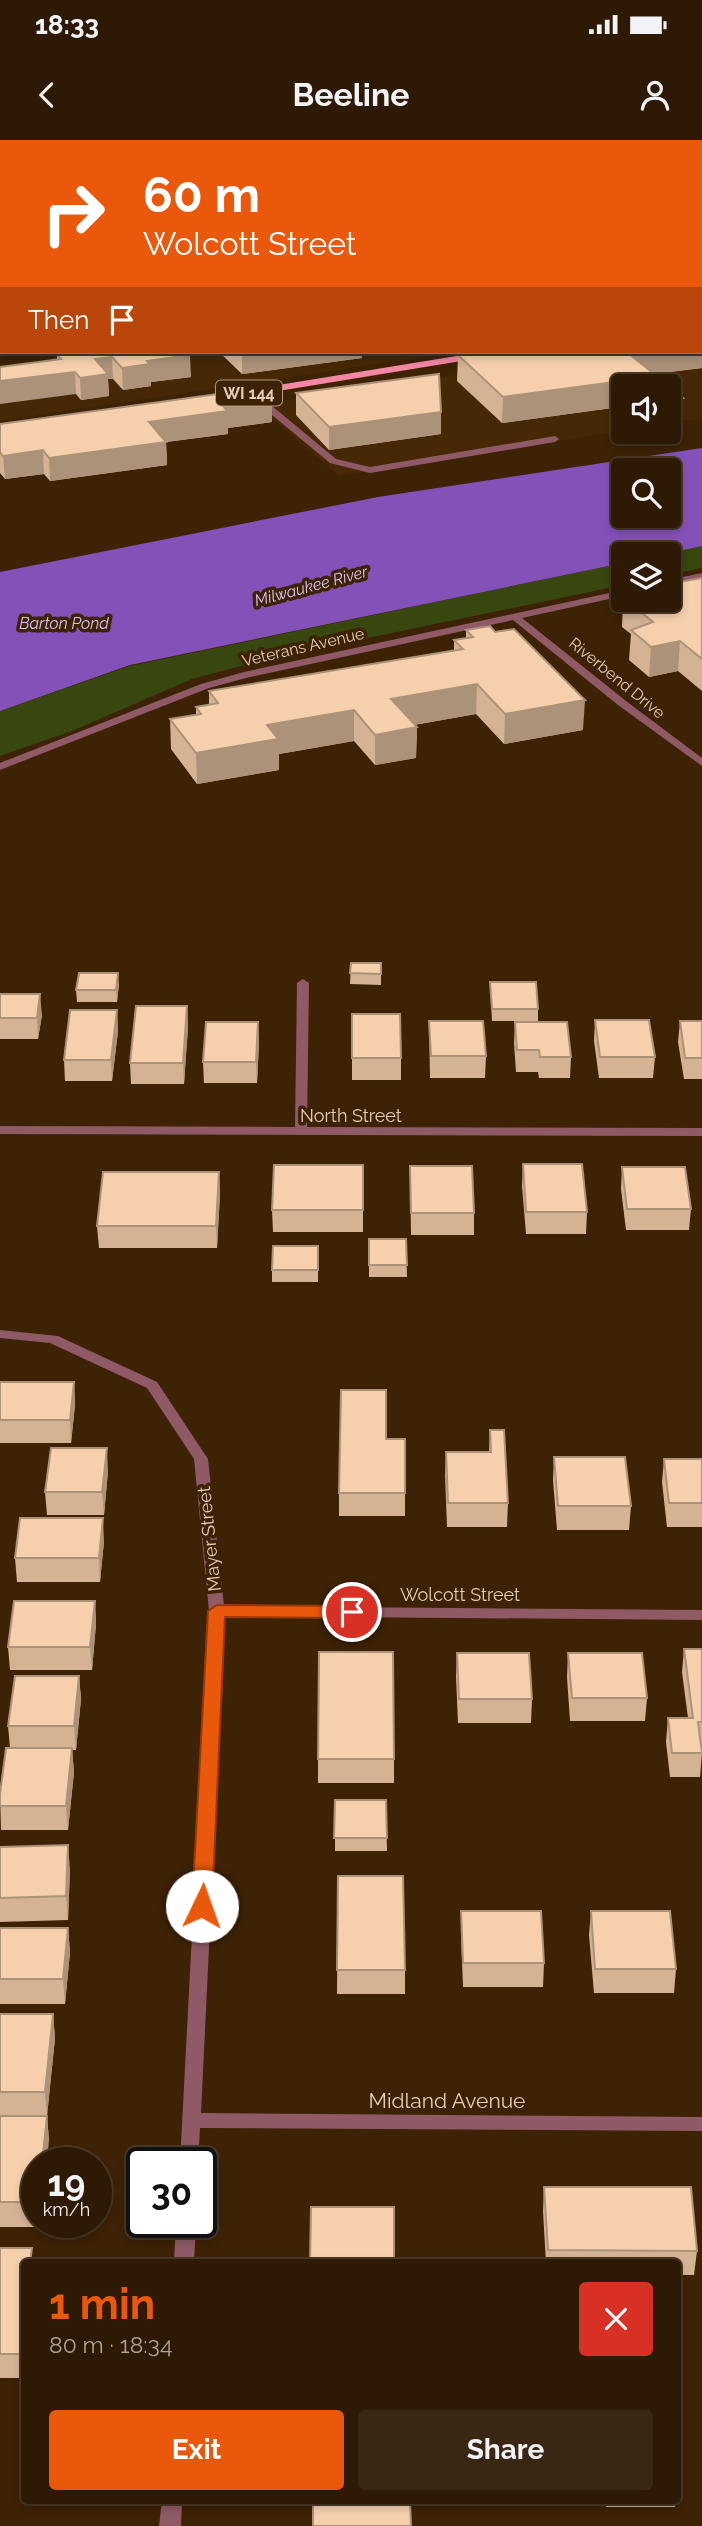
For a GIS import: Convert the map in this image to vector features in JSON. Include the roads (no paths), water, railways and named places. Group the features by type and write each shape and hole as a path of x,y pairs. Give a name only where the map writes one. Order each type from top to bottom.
{"main road":[{"name":"WI 144","path":"227,397 486,354"}],"street":[{"path":"251,393 334,461 370,470 555,439"},
{"path":"681,580 702,576"},
{"name":"Veterans Avenue","path":"0,767 68,743 205,686 611,596"},
{"name":"Riverbend Drive","path":"514,616 702,763"},
{"path":"301,1132 303,983"},
{"name":"North Street","path":"0,1130 702,1132"},
{"name":"Mayer Street","path":"0,1334 53,1339 152,1385 201,1459 217,1611 190,2147"},
{"name":"Wolcott Street","path":"217,1611 702,1615"},
{"name":"Midland Avenue","path":"191,2120 702,2124"},
{"path":"184,2259 185,2238"},
{"path":"170,2526 172,2504"}],"water":[{"name":"Barton Pond","path":"702,448 702,546 681,551 681,542 611,542 611,565 130,665 0,711 0,572 378,497 611,462 611,528 681,528 681,458 636,458"}],"water label":[{"name":"Milwaukee River","path":"311,586"}]}
